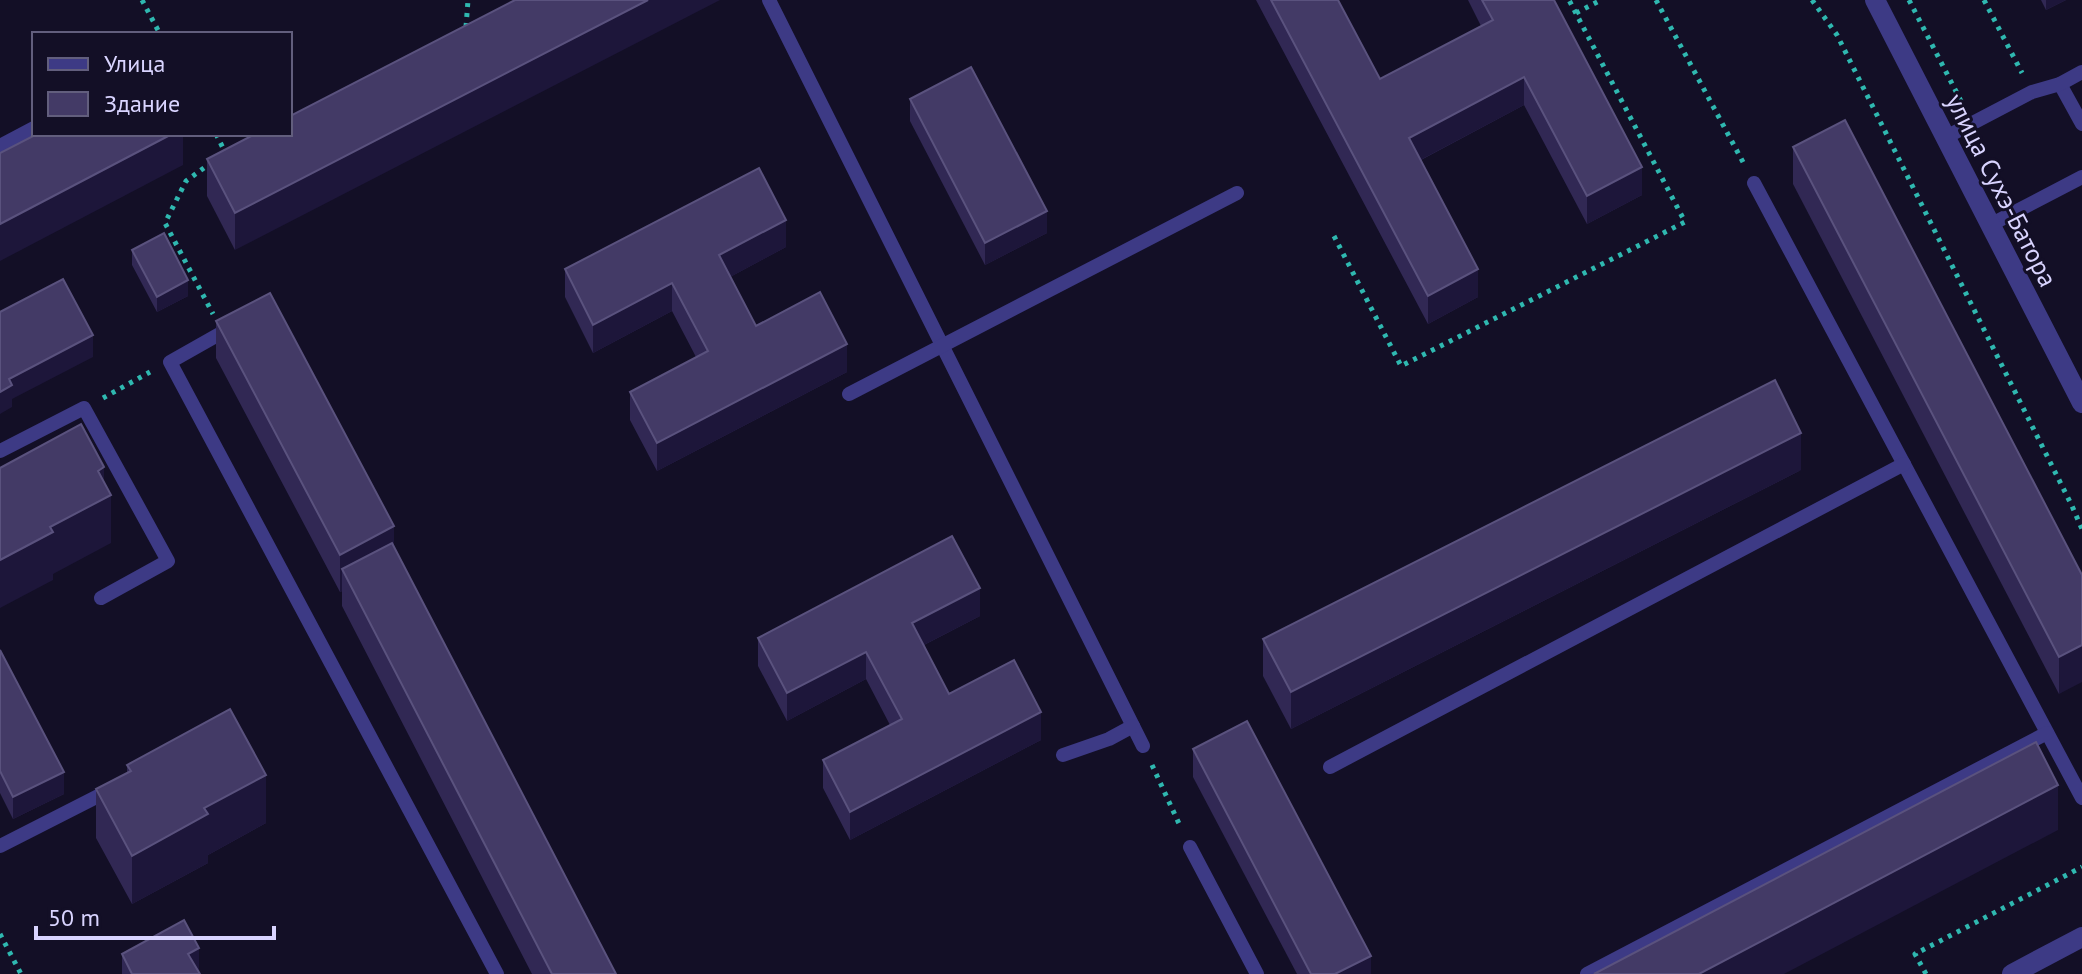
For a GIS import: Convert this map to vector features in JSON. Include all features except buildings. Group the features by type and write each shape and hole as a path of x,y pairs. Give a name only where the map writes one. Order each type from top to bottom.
{"street":[{"name":"улица Сухэ-Батора","path":"1875,0 2082,403"},
{"path":"2012,974 2082,937"}],"lane":[{"path":"769,0 1143,746"},
{"path":"1946,137 2032,92 2060,84 2082,72"},
{"path":"2060,84 2082,124"},
{"path":"0,146 32,129"},
{"path":"1990,225 2082,177"},
{"path":"1754,183 2082,798"},
{"path":"849,394 1237,193"},
{"path":"223,332 170,362 497,974"},
{"path":"0,451 84,408 168,561 101,598"},
{"path":"1330,767 1904,464"},
{"path":"1063,755 1109,739 1133,726"},
{"path":"1587,974 2047,733"},
{"path":"0,846 122,784"},
{"path":"1190,847 1257,974"}],"path":[{"path":"142,0 159,32"},
{"path":"466,27 468,0"},
{"path":"1334,236 1401,366 1685,222 1569,0"},
{"path":"1576,13 1601,0"},
{"path":"1656,0 1754,183"},
{"path":"1812,0 1837,35 2082,529"},
{"path":"1909,0 1973,123"},
{"path":"1984,0 2032,92"},
{"path":"217,136 225,152 186,181 165,223 223,332"},
{"path":"84,408 170,362"},
{"path":"1143,746 1190,847"},
{"path":"1926,974 1915,954 2082,867"},
{"path":"0,934 21,974"}]}
